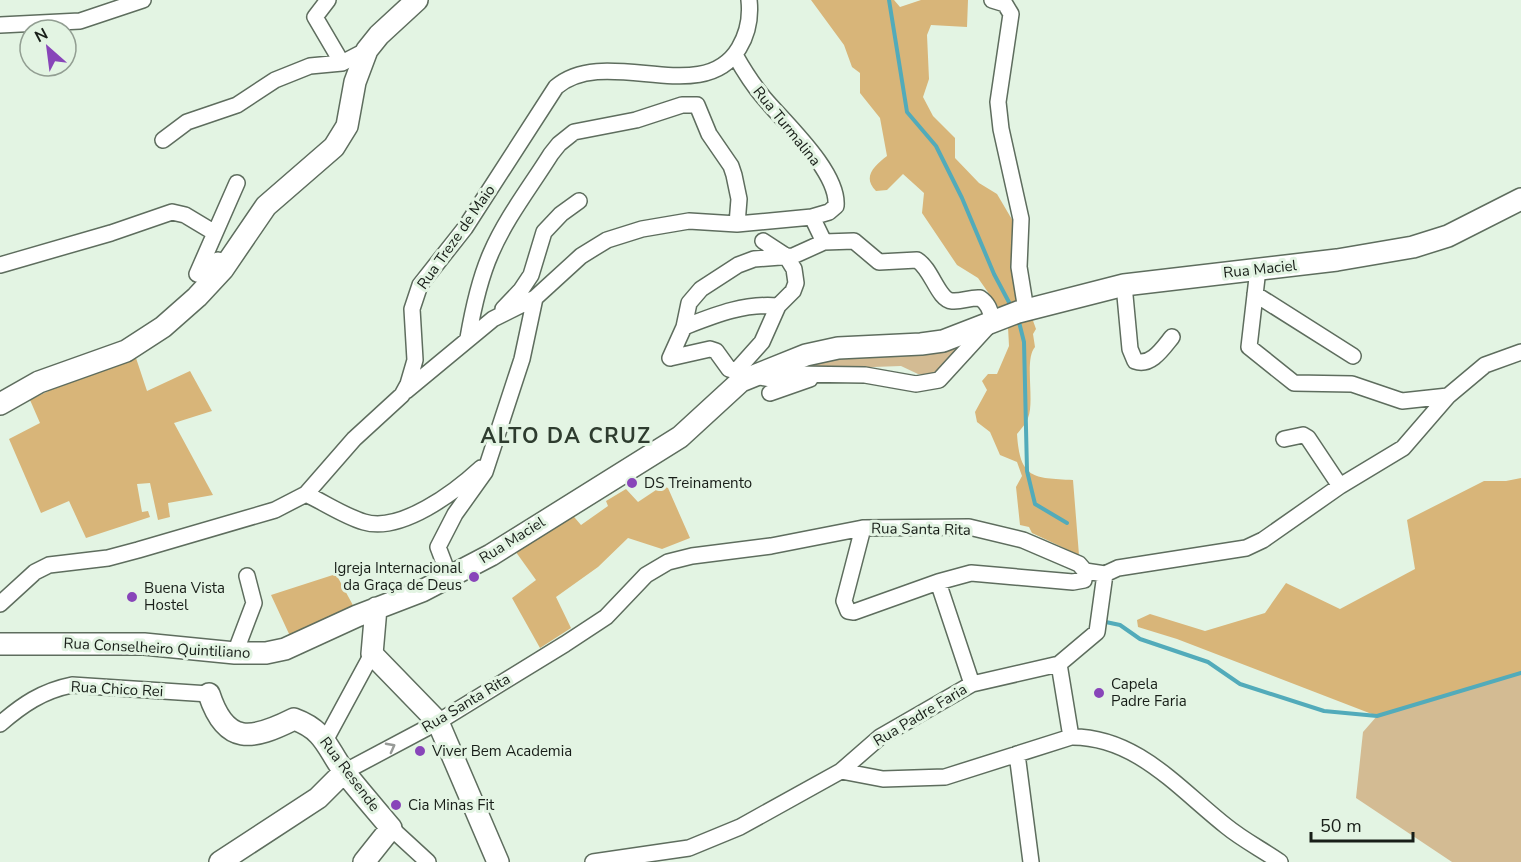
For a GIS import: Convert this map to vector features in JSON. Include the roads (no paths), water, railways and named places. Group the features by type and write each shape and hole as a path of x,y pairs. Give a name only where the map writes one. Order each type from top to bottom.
{"main road":[{"path":"0,404 39,382 126,351 163,327 211,284 256,218 289,184 334,147 342,136 347,126 355,82 367,50 379,35 417,0"},
{"name":"Rua Maciel","path":"376,608 422,591 491,555 579,498 673,442 693,427 744,376 838,348 943,341 1010,315 1124,285 1337,260 1413,247 1448,236 1521,199"},
{"path":"376,608 372,654 438,722 498,862"},
{"name":"Rua Conselheiro Quintiliano","path":"0,644 144,644 235,653 266,653 285,649 376,608"},
{"name":"Rua Resende","path":"209,694 215,711 227,728 241,736 270,731 294,719 308,724 326,740 344,772 391,828"},
{"path":"220,862 318,798 344,772"},
{"path":"364,862 391,828"}],"street":[{"path":"0,25 80,21 143,0"},
{"path":"328,0 315,17 342,63"},
{"path":"735,55 744,40 750,21 749,0"},
{"path":"992,0 1005,4 1011,14 998,102 1000,129 1021,219 1019,267 1010,315 939,380 916,384 865,375 793,374 770,379 744,376 729,369 716,351 710,349 670,358 684,327 689,303 714,280 754,259 800,254 824,242 854,241 879,262 917,260 930,273 944,298 950,301 980,298 1010,315"},
{"path":"163,140 187,122 237,105 262,87 295,71 310,66 342,63 367,50"},
{"name":"Rua Turmalina","path":"735,55 751,81 790,125 830,181 835,194 836,206 829,212 812,217"},
{"name":"Rua Treze de Maio","path":"0,604 35,572 49,565 108,558 138,550 274,510 306,494 354,439 402,395 415,360 412,309 420,285 465,228 556,87 566,78 588,71 683,76 704,74 723,66 735,55"},
{"path":"468,338 483,274 507,223 559,144 574,132 636,120 676,107 697,105 709,134 731,166 739,199 737,224"},
{"path":"237,183 198,270 199,276 210,269 256,218"},
{"path":"402,395 493,319 526,283 537,259 544,232 561,214 579,201"},
{"path":"0,265 111,233 172,212 185,215 214,233"},
{"path":"493,319 535,298 581,256 607,240 661,225 689,221 737,224 812,217 824,242"},
{"path":"744,376 778,306 793,291 796,283 794,269 786,256 763,241"},
{"path":"1257,269 1249,347 1294,383 1352,384 1402,401 1448,396"},
{"path":"1124,285 1130,349 1135,361 1144,363 1156,356 1172,337"},
{"path":"1256,294 1353,356"},
{"path":"449,576 438,547 455,514 482,479 522,359 535,298"},
{"path":"684,327 737,308 760,305 778,306"},
{"name":"Rua Santa Rita","path":"344,772 438,722 606,617 646,575 668,562 692,556 771,546 863,528 969,527 1023,540 1079,564 1086,571 1105,574 1118,568 1246,548 1263,540 1340,486 1404,448 1448,396 1485,365 1521,352"},
{"path":"770,393 816,376"},
{"path":"1284,439 1303,435 1308,438 1340,486"},
{"path":"306,494 364,522 386,524 414,514 456,491 486,463"},
{"path":"863,528 844,601 848,611 854,612 938,582 971,573 1073,582 1084,580 1086,571"},
{"name":"Rua Padre Faria","path":"593,862 689,848 740,827 841,771 880,736 972,684 1059,664 1097,632 1105,574"},
{"path":"235,653 254,603 247,576"},
{"path":"938,582 972,684"},
{"path":"326,740 372,654"},
{"path":"1059,664 1071,737"},
{"name":"Rua Chico Rei","path":"0,724 34,697 52,688 72,685 209,694"},
{"path":"841,771 883,779 945,777 1071,737 1090,737 1126,750 1175,780 1227,827 1280,862"},
{"path":"1017,754 1031,862"},
{"name":"Rua Resende","path":"391,828 428,862"}],"waterway":[{"path":"889,0 907,112 936,146 962,198 994,274 1011,306"},
{"path":"1018,318 1024,342 1027,471 1035,504 1067,523"},
{"path":"1101,621 1120,625 1140,639 1208,662 1240,684 1324,711 1377,716 1521,673"}],"place":[{"name":"DS Treinamento","path":"632,483"},
{"name":"Igreja Internacional da Graça de Deus","path":"474,577"},
{"name":"Buena Vista Hostel","path":"132,597"},
{"name":"Capela Padre Faria","path":"1099,693"},
{"name":"Viver Bem Academia","path":"420,751"},
{"name":"Cia Minas Fit","path":"396,805"}],"district":[{"name":"ALTO DA CRUZ","path":"566,436"}]}
